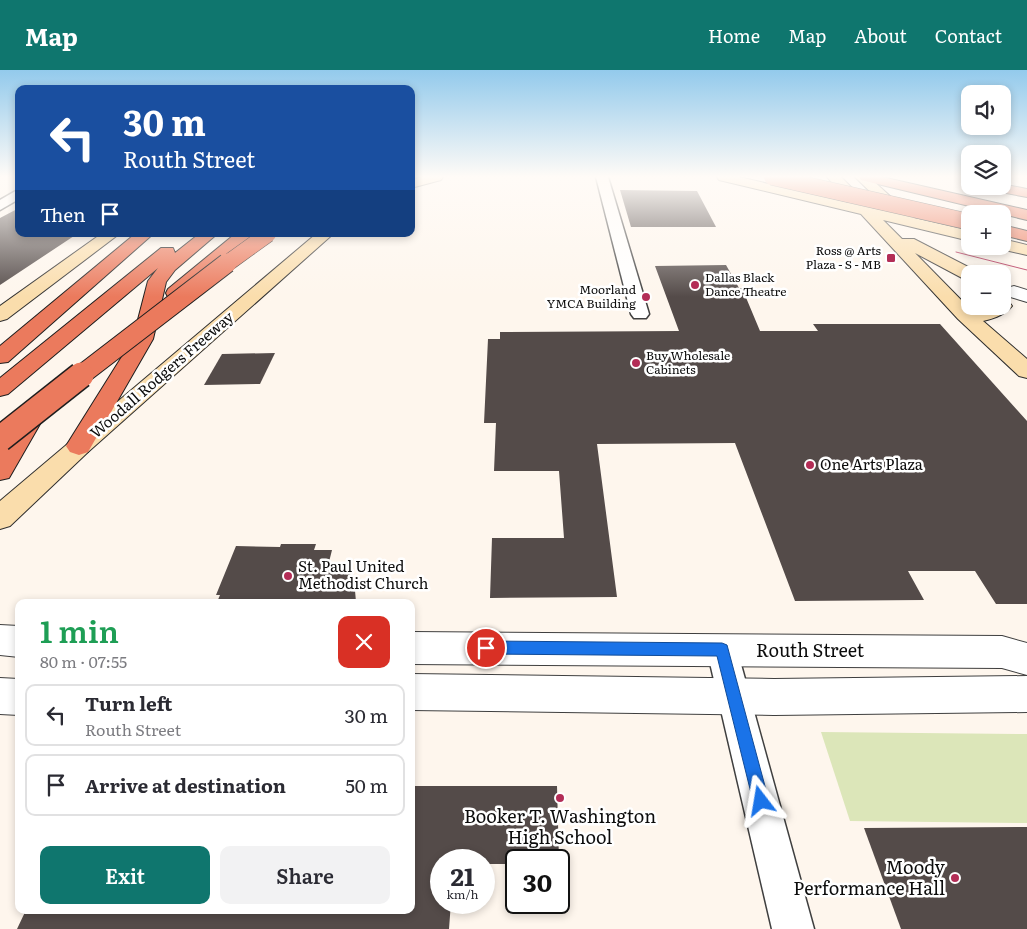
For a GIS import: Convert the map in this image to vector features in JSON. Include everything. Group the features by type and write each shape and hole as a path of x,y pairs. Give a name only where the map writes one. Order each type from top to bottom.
{"highway":[{"path":"1011,219 1027,223"},
{"path":"1011,232 1027,236"},
{"path":"0,357 141,237"},
{"path":"0,390 185,237"},
{"path":"79,446 143,340 157,281 169,266 205,237"},
{"path":"0,440 241,237"},
{"path":"0,440 186,293 264,237"},
{"path":"0,338 61,291 123,252"},
{"path":"0,471 36,410"}],"main road":[{"path":"873,217 961,311"},
{"path":"893,217 961,234"},
{"path":"914,217 943,229"},
{"path":"881,226 912,245 961,270"},
{"path":"912,245 910,236 916,232 943,229"},
{"path":"2,311 107,237"},
{"name":"Woodall Rodgers Freeway","path":"5,512 322,237"},
{"path":"1011,246 1027,250"},
{"path":"965,315 1027,371"}],"street":[{"path":"613,217 640,314"},
{"path":"0,640 15,642"},
{"name":"Routh Street","path":"415,648 1002,652 1027,659"},
{"path":"722,650 794,929"},
{"path":"415,692 734,696 1027,694"},
{"path":"0,696 15,696"}],"green space":[{"path":"821,732 1027,734 1027,823 850,821"}],"building":[{"path":"15,217 15,237 72,237 0,285 0,218"},
{"path":"628,217 711,217 716,227 631,227"},
{"name":"One Arts Plaza","path":"726,265 739,288 742,288 760,331 818,331 813,324 940,324 1027,421 1027,604 996,604 975,571 908,571 924,600 795,601 735,443 597,444 617,597 490,598 492,538 564,538 559,471 494,471 496,423 484,423 488,339 500,339 500,332 679,331 655,266"},
{"path":"275,353 260,384 204,385 222,354"},
{"name":"St. Paul United Methodist Church","path":"281,544 316,544 314,550 332,550 327,570 349,573 354,579 356,599 218,599 220,595 216,595 236,546 280,547"},
{"path":"415,786 557,786 559,849 505,849 505,864 495,864 495,849 430,849 430,914 450,914 449,929 17,929 24,914 415,914"},
{"name":"Moody Performance Hall","path":"1027,827 1027,929 901,929 864,828"}],"tram line":[{"path":"956,252 1027,270"}],"place":[{"name":"Ross @ Arts Plaza - S - MB","path":"891,258"},
{"name":"Dallas Black Dance Theatre","path":"695,285"},
{"name":"Moorland YMCA Building","path":"646,297"},
{"name":"Buy Wholesale Cabinets","path":"636,363"},
{"name":"One Arts Plaza","path":"810,465"},
{"name":"St. Paul United Methodist Church","path":"288,576"},
{"name":"Booker T. Washington High School","path":"560,798"},
{"name":"Moody Performance Hall","path":"955,878"}],"route":[{"path":"486,648 674,648 722,650 761,801"}]}
